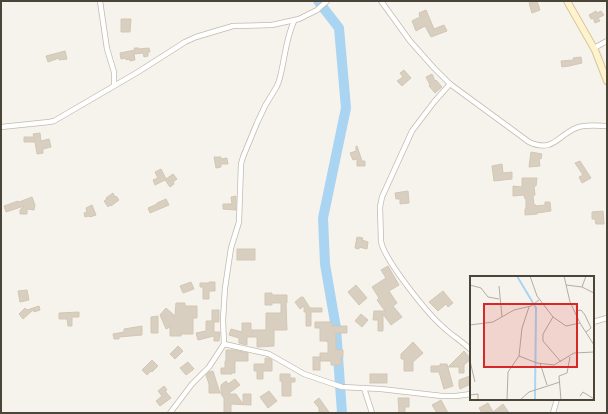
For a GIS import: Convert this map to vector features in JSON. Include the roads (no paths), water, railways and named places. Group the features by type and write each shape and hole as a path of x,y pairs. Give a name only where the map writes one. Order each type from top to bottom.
{"street":[{"path":"100,1 107,49 114,72 114,85"},
{"path":"1,127 54,121 138,72 185,42 196,37 233,26 272,25 294,21 317,10 327,1"},
{"path":"381,1 410,40 450,84 529,142 535,145 547,146 578,127 607,126"},
{"path":"567,1 594,48 607,81"},
{"path":"170,413 192,384 209,367 224,344 223,320 230,248 239,222 241,164 257,122 279,81 286,42 294,21"},
{"path":"594,48 607,41"},
{"path":"450,84 412,131 382,197 380,207 381,245 392,264 429,313 470,349"},
{"path":"594,322 607,318"},
{"path":"224,344 269,354 304,374 342,387 381,389 442,396 470,394"},
{"path":"364,388 372,413"},
{"path":"553,413 557,400"}],"waterway":[{"path":"318,1 339,28 346,108 323,218 325,264 336,328 342,413"}]}
